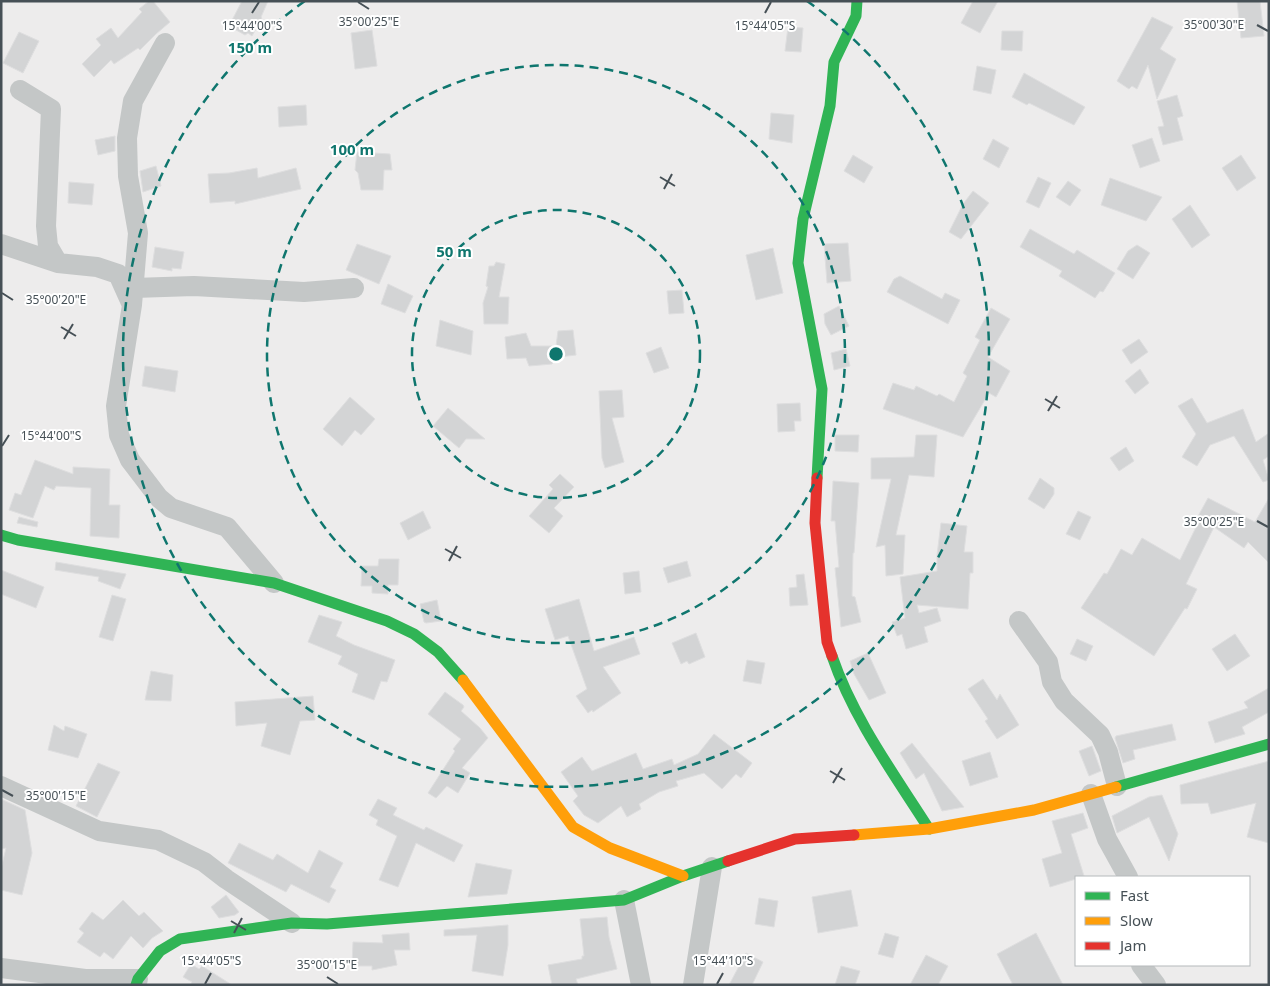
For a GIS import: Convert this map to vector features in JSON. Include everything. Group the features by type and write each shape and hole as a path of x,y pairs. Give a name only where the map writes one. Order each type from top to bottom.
{"street":[{"path":"856,1 856,16 834,62 830,106 803,218 798,263 822,389 815,523 828,642 840,680 863,723 929,829"},
{"path":"165,43 133,101 127,138 128,176 138,233 133,297 116,406 119,435 130,460 159,498 171,508 227,527 274,583"},
{"path":"20,90 51,109 46,226 48,246 58,262"},
{"path":"1,244 58,262 97,267 118,274 133,297"},
{"path":"133,297 194,286 304,292 354,288"},
{"path":"1,535 18,540 274,583 387,621 414,634 438,652 468,686 574,827 610,848 683,876"},
{"path":"1019,621 1048,662 1052,682 1064,701 1100,735 1108,752 1117,786"},
{"path":"1,968 85,979 137,982 160,951 180,939 292,923 327,924 624,900 683,876 795,839 929,829 1034,810 1269,744"},
{"path":"1,786 99,831 158,840 204,862 226,880 292,923"},
{"path":"1092,794 1107,839 1127,876"},
{"path":"693,985 712,867"},
{"path":"624,900 641,985"},
{"path":"1142,966 1156,985"}],"building":[{"path":"149,1 153,1 170,22 140,50 138,48 114,64 111,60 94,77 82,64 101,45 96,39 111,28 118,38 142,12 139,9"},
{"path":"242,1 268,1 262,18 252,36 248,33 245,35 229,26"},
{"path":"973,1 998,1 980,33 961,23"},
{"path":"1237,1 1260,1 1264,36 1241,38"},
{"path":"1152,17 1173,27 1160,49 1176,59 1157,99 1148,65 1137,89 1132,86 1129,89 1117,81"},
{"path":"788,27 803,28 801,52 785,51"},
{"path":"372,30 377,66 355,69 351,33"},
{"path":"1002,31 1023,31 1022,51 1001,50"},
{"path":"19,32 39,41 23,73 3,63"},
{"path":"977,66 996,70 991,94 973,90"},
{"path":"1024,73 1085,107 1074,125 1029,103 1027,105 1012,97"},
{"path":"1177,95 1183,116 1177,118 1183,140 1163,145 1158,127 1164,126 1157,101"},
{"path":"306,105 307,125 279,127 278,107"},
{"path":"771,113 794,115 792,143 769,139"},
{"path":"115,136 115,151 98,155 95,140"},
{"path":"1152,138 1160,161 1140,168 1132,145"},
{"path":"993,139 1009,148 999,168 983,159"},
{"path":"357,152 390,154 392,170 384,170 383,190 361,190 358,173 355,170"},
{"path":"853,155 873,167 864,183 844,171"},
{"path":"1241,155 1256,178 1237,191 1222,168"},
{"path":"156,166 161,186 143,192 140,171"},
{"path":"257,168 258,178 296,168 301,189 235,204 235,201 210,203 208,174 229,173"},
{"path":"1038,177 1051,183 1039,208 1026,202"},
{"path":"1110,178 1162,197 1146,221 1101,205"},
{"path":"1068,181 1081,190 1070,206 1056,197"},
{"path":"69,182 94,184 92,205 68,203"},
{"path":"973,191 989,203 961,239 949,232 963,204"},
{"path":"1190,205 1210,235 1192,248 1172,219"},
{"path":"1030,229 1074,254 1077,250 1115,273 1103,292 1100,291 1095,298 1059,276 1062,271 1020,247"},
{"path":"848,243 851,281 827,283 824,244"},
{"path":"357,244 391,256 379,284 346,270"},
{"path":"1137,245 1150,253 1133,279 1117,269 1128,251"},
{"path":"155,247 184,252 181,269 172,268 172,271 152,267"},
{"path":"773,248 783,293 756,300 746,255"},
{"path":"496,262 505,264 499,297 509,297 508,324 484,324 483,303 488,287 486,286 489,266 494,266"},
{"path":"900,276 942,299 945,293 960,300 948,324 887,292 894,279"},
{"path":"388,284 413,296 405,313 381,304"},
{"path":"682,290 684,313 669,314 667,291"},
{"path":"839,306 849,326 831,335 825,324 824,314"},
{"path":"991,308 1010,319 988,357 1010,371 996,397 989,393 963,437 883,409 893,383 914,390 916,386 937,396 939,394 954,402 967,376 963,373 980,340 975,337"},
{"path":"440,320 473,331 471,355 436,346"},
{"path":"573,330 576,355 559,357 552,364 529,366 526,358 507,359 505,337 526,333 531,346 556,346 558,331"},
{"path":"1139,339 1148,352 1131,364 1122,350"},
{"path":"661,347 669,368 654,373 646,353"},
{"path":"846,349 850,366 834,370 831,353"},
{"path":"145,366 178,371 175,392 142,386"},
{"path":"1140,369 1149,383 1135,394 1125,381"},
{"path":"622,390 624,417 612,418 624,462 605,468 602,458 599,391"},
{"path":"350,397 375,419 361,435 355,430 342,446 323,429"},
{"path":"1192,398 1207,423 1243,409 1256,442 1269,433 1269,456 1263,460 1269,480 1263,482 1234,436 1210,445 1197,466 1182,457 1196,434 1178,406"},
{"path":"800,403 801,421 794,421 795,431 778,432 777,404"},
{"path":"448,408 485,439 466,439 459,448 433,426"},
{"path":"835,435 859,435 858,452 835,451"},
{"path":"916,435 937,435 934,477 909,475 896,535 905,535 903,574 886,576 885,545 876,547 891,479 871,479 871,458 914,457"},
{"path":"1126,447 1134,461 1119,471 1110,458"},
{"path":"35,460 73,474 73,467 110,469 109,505 120,505 119,538 90,536 91,488 56,486 54,490 45,486 33,518 9,510 15,493 21,495"},
{"path":"560,474 574,487 554,508 563,516 549,533 529,516 553,489 549,485"},
{"path":"1040,478 1054,488 1054,494 1044,509 1028,499"},
{"path":"833,481 859,483 853,553 852,596 855,597 861,622 841,627 835,568 839,567 835,521 831,521"},
{"path":"1208,498 1255,522 1269,498 1269,563 1248,542 1244,548 1214,527 1186,584 1197,589 1187,609 1185,608 1154,656 1081,608 1104,573 1107,574 1121,549 1132,555 1142,538 1180,560 1200,519 1197,518"},
{"path":"423,511 431,528 408,540 400,523"},
{"path":"1078,511 1091,517 1080,540 1066,534"},
{"path":"19,517 38,522 37,527 17,523"},
{"path":"941,523 967,526 964,552 973,552 973,573 970,573 968,609 917,605 919,613 937,608 941,621 924,627 928,642 906,649 902,634 897,636 892,622 905,618 900,577 937,571"},
{"path":"379,559 399,559 398,585 388,585 388,594 372,593 372,586 361,586 362,566 378,566"},
{"path":"687,561 691,576 668,583 663,568"},
{"path":"56,562 126,574 120,589 98,581 99,577 55,570"},
{"path":"1,570 44,587 36,608 1,594"},
{"path":"639,571 641,592 625,594 623,573"},
{"path":"804,574 808,605 790,606 789,588 797,587 796,575"},
{"path":"112,595 126,599 113,641 99,637"},
{"path":"579,599 594,651 634,637 640,654 603,667 621,693 593,712 592,710 588,713 576,696 587,689 568,636 555,640 545,609"},
{"path":"437,600 441,621 424,622 420,604"},
{"path":"319,615 342,622 336,636 354,645 395,660 387,682 381,681 374,700 352,692 358,674 338,664 342,656 308,642"},
{"path":"696,633 705,657 689,664 687,661 681,664 672,643"},
{"path":"1235,634 1250,656 1227,671 1212,649"},
{"path":"1077,639 1093,646 1086,661 1070,654"},
{"path":"868,653 886,693 869,700 854,674 850,661"},
{"path":"747,660 765,663 761,684 743,681"},
{"path":"151,671 173,675 171,701 145,700"},
{"path":"983,679 997,700 1000,694 1019,725 997,739 985,721 988,719 968,689"},
{"path":"1269,688 1269,712 1242,727 1245,734 1215,743 1208,722 1248,708 1244,702"},
{"path":"445,692 463,705 464,707 461,711 488,738 462,768 470,773 458,793 447,786 436,798 428,793 455,751 453,749 461,739 428,714"},
{"path":"313,696 315,720 300,721 290,755 261,746 267,723 236,726 235,702"},
{"path":"1172,724 1176,740 1133,750 1135,759 1123,763 1116,736"},
{"path":"54,725 64,731 65,726 87,734 78,758 48,750"},
{"path":"714,734 752,763 741,778 736,774 722,789 704,773 676,781 678,786 659,792 639,804 641,809 627,817 621,806 598,823 584,815 573,801 578,796 561,772 582,757 592,771 636,753 643,769 672,759 674,765 698,754"},
{"path":"912,743 964,807 942,811 924,773 916,779 900,753"},
{"path":"1092,746 1101,771 1089,776 1079,751"},
{"path":"990,752 998,777 970,786 962,761"},
{"path":"1269,761 1269,843 1247,837 1256,803 1211,814 1208,803 1181,804 1180,785"},
{"path":"98,763 120,772 97,817 76,806"},
{"path":"1162,795 1178,834 1169,861 1149,817 1117,833 1112,816 1149,797"},
{"path":"1,799 25,810 32,853 22,895 1,890 1,869 6,848 1,849"},
{"path":"378,799 397,808 393,815 424,830 426,827 463,845 454,862 416,843 398,887 379,880 397,836 376,825 378,820 369,815"},
{"path":"1083,813 1088,828 1071,834 1084,876 1075,876 1075,879 1050,887 1042,859 1062,853 1052,821"},
{"path":"239,843 273,860 277,854 308,873 319,850 343,863 330,887 336,890 329,903 291,884 286,892 228,863"},
{"path":"476,863 512,870 507,894 468,897"},
{"path":"851,890 858,926 818,933 812,897"},
{"path":"226,895 239,912 235,915 219,918 211,907"},
{"path":"759,898 778,901 774,927 755,924"},
{"path":"123,900 139,916 144,912 163,931 152,938 143,948 131,936 113,959 104,952 100,957 77,942 84,933 79,929 92,912 103,920"},
{"path":"607,917 609,937 617,969 576,979 578,985 552,985 548,965 582,959 582,956 584,956 580,919"},
{"path":"508,925 508,945 503,976 472,971 477,935 444,936 444,930"},
{"path":"409,933 410,950 394,950 397,965 372,970 372,966 352,966 353,942 383,943 382,935"},
{"path":"885,933 899,937 893,958 878,954"},
{"path":"1036,933 1063,985 1013,985 997,954"},
{"path":"746,953 763,962 752,985 729,985"},
{"path":"926,955 948,966 938,985 910,985"},
{"path":"191,964 199,969 202,966 232,985 190,985 192,982 183,977"},
{"path":"841,966 860,971 855,985 835,985"}],"traffic: fast":[{"path":"817,478 822,389 798,263 803,219 830,106 834,62 856,16 857,1"},
{"path":"1,535 18,540 274,583 387,621 414,634 438,652 463,680"},
{"path":"832,656 851,701 863,723 888,766 929,829"},
{"path":"1116,787 1269,744"},
{"path":"136,985 138,979 160,951 180,939 292,923 327,924 624,900 683,876 728,861"}],"traffic: slow":[{"path":"463,680 573,827 610,848 683,876"},
{"path":"854,835 929,829 1034,810 1116,787"}],"traffic: jam":[{"path":"817,478 815,523 827,642 832,656"},
{"path":"728,861 795,839 854,835"}]}
